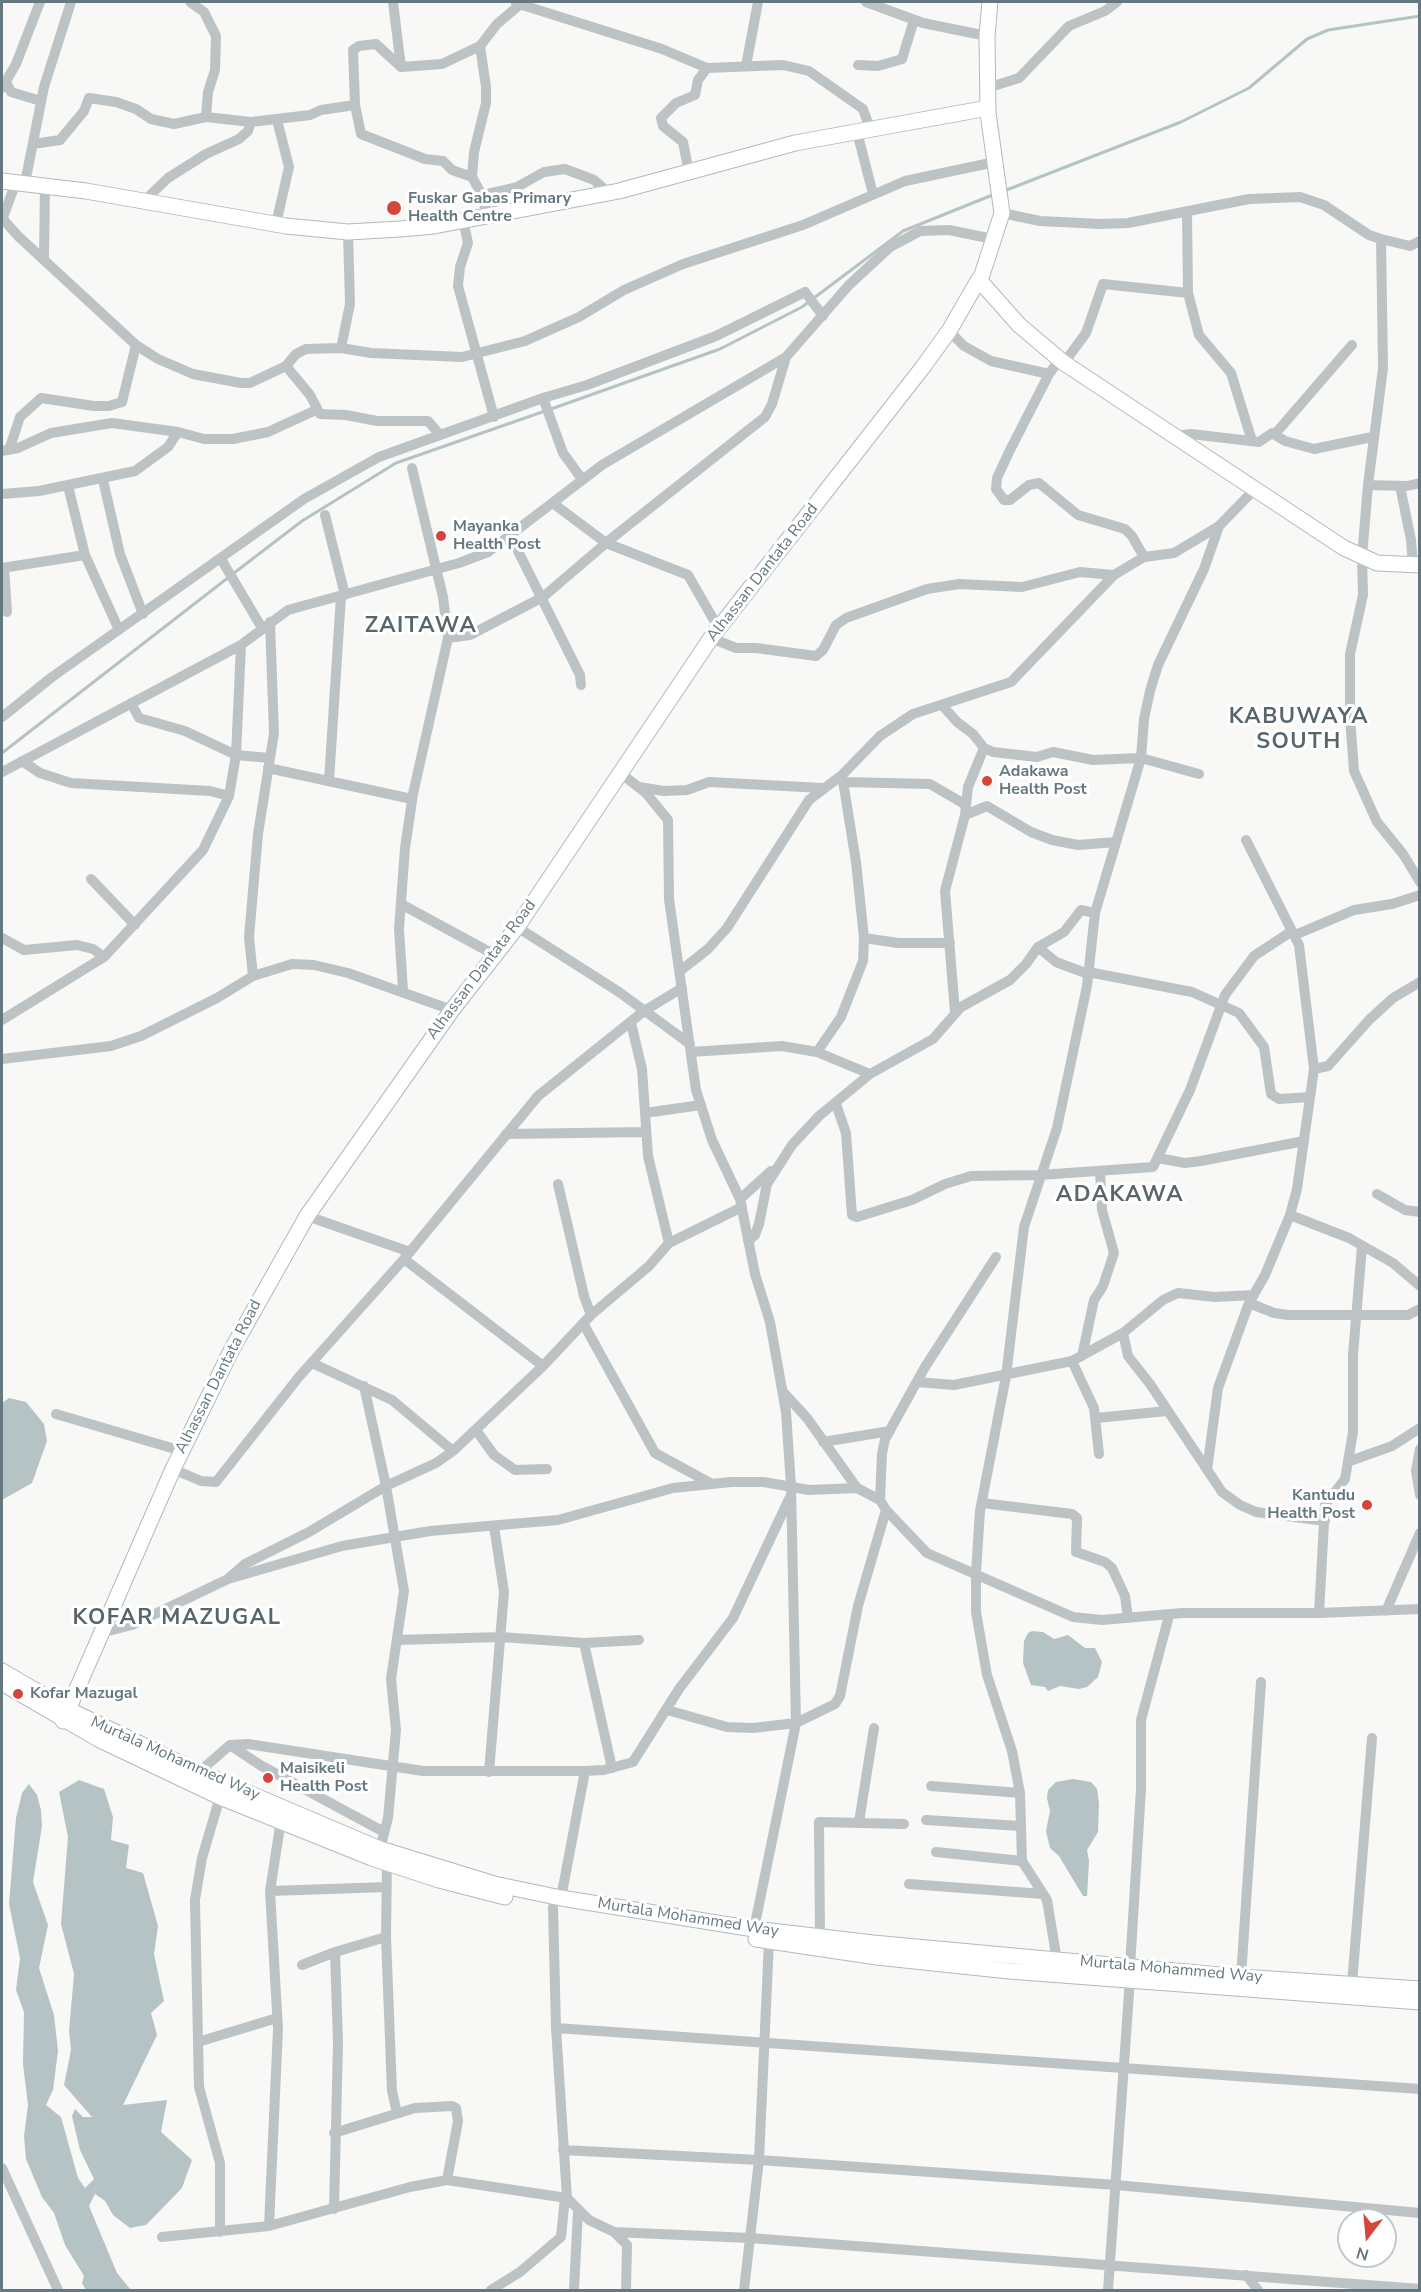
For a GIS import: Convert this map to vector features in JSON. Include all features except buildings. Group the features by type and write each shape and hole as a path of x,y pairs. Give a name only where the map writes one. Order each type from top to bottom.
{"main road":[{"name":"Alhassan Dantata Road","path":"66,1715 173,1469 232,1349 307,1216 452,1010 517,927 619,772 715,634 949,331 979,279 1002,213 1002,196 988,108 987,36 990,2"},
{"path":"14,182 144,201 276,224 348,232 434,226 609,193 795,143 988,108"},
{"path":"979,279 1019,325 1062,361 1255,489 1362,557 1391,565 1416,565"},
{"name":"Murtala Mohammed Way","path":"2,1671 66,1715 199,1772 384,1856"},
{"name":"Murtala Mohammed Way","path":"2,1683 220,1797 476,1891 754,1929 1057,1961 1130,1973 1419,2002"},
{"name":"Murtala Mohammed Way","path":"557,1903 770,1941 944,1964 1241,1977 1419,1989"}],"street":[{"path":"40,2 4,86 10,92 41,101"},
{"path":"71,2 41,101 33,144 14,182 2,219 136,345 158,359 192,374 241,383 250,383 286,366 296,354 306,349 340,348 371,353 462,357 525,341 579,317 624,290 683,264 804,225 905,181 995,162"},
{"path":"190,2 204,12 216,36 215,70 208,92 206,117"},
{"path":"393,2 401,67"},
{"path":"746,66 758,2"},
{"path":"866,2 914,20 987,36"},
{"path":"987,88 1014,81 1069,26 1105,12 1117,2"},
{"path":"472,177 452,170 443,161 424,159 363,135 355,105 354,48 376,44 401,67 442,64 480,46 518,3 662,49 707,68 783,65 809,71 863,109 873,194"},
{"path":"858,64 878,66 902,59 914,20"},
{"path":"480,46 486,103 474,152 472,177 482,195 487,216"},
{"path":"689,173 683,142 663,126 661,118 676,103 695,95 698,80 707,68"},
{"path":"33,144 60,140 84,111 89,98 116,102 136,109 151,119 174,124 206,117 251,122 277,120 355,105"},
{"path":"276,224 290,167 277,120"},
{"path":"144,201 168,178 206,154 239,139 249,131 251,122"},
{"path":"482,195 517,187 544,172 565,169 594,180 609,193"},
{"path":"44,257 45,186"},
{"path":"1002,213 1040,221 1128,223 1249,199 1300,196 1324,205 1365,232 1381,239 1410,246 1419,241"},
{"path":"1186,211 1188,293 1202,341 1225,363 1234,380 1252,441"},
{"path":"463,220 468,243 460,267 458,286 494,417"},
{"path":"2,772 240,645 288,609 343,596 488,552 554,504 582,479 786,357 849,285 890,247 920,231 949,230 993,239"},
{"path":"340,348 350,304 348,232"},
{"path":"1381,239 1383,368 1372,437 1362,557 1364,595 1350,654 1354,771 1377,822 1402,854 1419,882"},
{"path":"1144,557 1132,536 1125,529 1078,514 1040,483 1029,485 1010,500 999,495 996,489 997,478 1049,374 1086,333 1103,284 1188,293"},
{"path":"2,717 52,677 119,630 223,562 304,498 379,457 587,386 809,297 823,316"},
{"path":"949,331 964,346 992,361 1049,374"},
{"path":"5,451 20,417 41,398 94,406 109,406 122,402 136,345"},
{"path":"1275,434 1352,345"},
{"path":"448,638 470,635 543,597 606,543 765,417 772,404 786,357"},
{"path":"286,366 310,395 316,410 322,415 346,415 377,421 428,421 440,435"},
{"path":"544,401 562,453 582,479"},
{"path":"5,451 51,433 112,423 178,432 204,439 233,440 268,432 316,410"},
{"path":"2,494 103,480 135,471 168,447 178,432"},
{"path":"1177,436 1191,434 1232,441 1262,442 1271,433 1285,441 1314,449 1372,437"},
{"path":"403,990 399,929 405,848 412,800 448,638 436,569 412,468"},
{"path":"103,480 120,554 143,614"},
{"path":"1368,485 1400,486 1419,483"},
{"path":"68,486 85,555 119,630"},
{"path":"1400,486 1416,565"},
{"path":"680,971 708,949 727,928 797,815 822,788 843,779 898,723 913,714 1011,682 1114,575 1144,557 1174,553 1219,526 1255,489"},
{"path":"554,504 606,543 688,575 715,634 736,648 767,649 816,656 823,650 836,625 846,618 927,589 959,584 1022,587 1080,572 1114,575"},
{"path":"325,515 343,596 329,781"},
{"path":"1057,1961 1051,1914 1043,1894 1022,1861 1020,1793 1012,1751 987,1676 976,1612 976,1573 982,1503 1006,1376 1022,1238 1040,1175 1057,1128 1088,973 1095,913 1141,758 1144,719 1158,665 1204,569 1219,526"},
{"path":"511,537 580,675 581,685"},
{"path":"8,612 2,568 85,555"},
{"path":"223,562 266,625 274,733 258,834 249,937 253,976"},
{"path":"2,1020 104,957 203,850 229,796 236,755 240,645"},
{"path":"131,703 139,718 185,731 236,755 329,781 412,800"},
{"path":"942,705 957,722 974,734 984,748 1002,754 1037,757 1053,752 1093,760 1141,758 1199,774"},
{"path":"955,1012 945,891 965,810 968,787 984,748"},
{"path":"22,761 40,773 71,783 210,791 229,796"},
{"path":"619,772 639,787 668,820 669,899 701,1105 712,1140 741,1203 754,1274 770,1322 783,1392 791,1490 796,1723 754,1929"},
{"path":"843,779 930,784 965,810 987,806 1031,832 1053,840 1078,845 1116,842"},
{"path":"817,1052 841,1017 863,962 864,938 856,862 843,779"},
{"path":"639,787 664,791 687,790 709,782 822,788"},
{"path":"1207,1470 1214,1398 1251,1299 1290,1215 1304,1141 1314,1068 1304,965 1293,933 1246,840"},
{"path":"91,879 135,925"},
{"path":"836,1104 848,1151 852,1215 867,1216 912,1200 945,1184 971,1176 1040,1175 1153,1167 1190,1090 1221,1004 1254,956 1293,933 1354,910 1392,904 1419,895"},
{"path":"401,904 495,955"},
{"path":"228,1579 245,1564 309,1532 386,1486 436,1463 453,1451 543,1366 587,1319 649,1266 669,1243 741,1203 778,1165 805,1130 870,1074 933,1039 955,1012 1010,980 1026,964 1038,947 1064,932 1081,909 1095,913"},
{"path":"517,927 619,992 691,1048 782,1046 817,1052 870,1074"},
{"path":"2,938 24,950 76,945 93,949 104,957"},
{"path":"864,938 898,943 950,943"},
{"path":"1038,947 1056,962 1088,973 1192,992 1221,1004 1247,1020 1264,1047 1270,1094 1279,1099 1310,1097"},
{"path":"2,1059 111,1046 167,1025 253,976 292,964 304,964 348,973 403,990 452,1010"},
{"path":"1314,1068 1328,1066 1369,1020 1393,998 1419,982"},
{"path":"173,1469 201,1481 216,1482 312,1363 407,1256 538,1096 644,1011 682,988"},
{"path":"631,1023 642,1069 648,1156 669,1243"},
{"path":"645,1113 701,1105"},
{"path":"506,1134 646,1132"},
{"path":"1158,1158 1185,1162 1202,1161 1304,1141"},
{"path":"748,1241 755,1234 767,1184 778,1165"},
{"path":"1099,1454 1096,1418 1077,1359 1094,1300 1103,1286 1114,1253 1102,1210 1100,1171"},
{"path":"558,1184 584,1296 587,1319 655,1453 710,1483"},
{"path":"1377,1194 1405,1210 1419,1212"},
{"path":"1290,1215 1328,1228 1394,1263 1419,1286"},
{"path":"307,1216 407,1256 543,1366"},
{"path":"1319,1613 1325,1505 1345,1479 1350,1461 1353,1432 1355,1315 1362,1246"},
{"path":"667,1710 727,1726 753,1728 796,1723 835,1704 840,1696 858,1606 883,1505 882,1454 890,1431 917,1382 996,1257"},
{"path":"917,1382 954,1386 1077,1359 1123,1333 1163,1300 1178,1293 1251,1299 1274,1313 1288,1315 1408,1315 1419,1309"},
{"path":"1123,1333 1128,1356 1222,1492 1240,1505 1286,1518 1325,1521"},
{"path":"312,1363 392,1400 453,1451"},
{"path":"364,1386 386,1486 404,1591 391,1679 396,1730 384,1832 392,2091 397,2113"},
{"path":"783,1392 807,1418 857,1488 883,1505 927,1553 1073,1617 1102,1620 1169,1616 1182,1613 1319,1613 1419,1609"},
{"path":"1096,1418 1167,1411"},
{"path":"56,1414 182,1451"},
{"path":"1350,1461 1392,1446 1419,1428"},
{"path":"476,1430 494,1455 515,1470 547,1469"},
{"path":"823,1442 890,1431"},
{"path":"1419,1449 1416,1471 1419,1495"},
{"path":"100,1633 132,1625 228,1579 342,1546 395,1536 558,1520 624,1500 710,1483 764,1482 791,1490 857,1488"},
{"path":"199,1772 230,1745 273,1746 423,1771 585,1771 627,1764 637,1758 667,1710 733,1618 791,1490"},
{"path":"982,1503 1072,1514 1077,1518 1076,1552 1105,1562 1112,1568 1125,1596 1128,1618"},
{"path":"489,1772 504,1593 494,1526"},
{"path":"1386,1611 1419,1533"},
{"path":"1108,2290 1141,1789 1141,1720 1169,1616"},
{"path":"397,1640 501,1638 584,1643 639,1640"},
{"path":"584,1643 612,1768"},
{"path":"1241,1977 1261,1682"},
{"path":"859,1822 874,1728"},
{"path":"1352,1984 1372,1738"},
{"path":"230,1745 260,1765 384,1832"},
{"path":"491,2290 520,2272 561,2237 566,2198 556,2028 557,1903 585,1771"},
{"path":"931,1786 1020,1793"},
{"path":"220,1797 202,1858 195,1900 199,2087 220,2163 220,2232"},
{"path":"269,2226 277,2018 270,1891 281,1820"},
{"path":"926,1820 1020,1826"},
{"path":"820,1936 819,1822 904,1824"},
{"path":"936,1852 1022,1861"},
{"path":"909,1884 1043,1894"},
{"path":"270,1891 387,1887"},
{"path":"302,1965 335,1952 386,1937"},
{"path":"744,2290 759,2160 770,1941"},
{"path":"334,2208 334,2133 338,2043 335,1952"},
{"path":"198,2042 277,2018"},
{"path":"556,2028 1419,2088"},
{"path":"334,2133 415,2108 452,2106 456,2108 458,2121 447,2180"},
{"path":"563,2150 759,2160 1116,2185 1419,2212"},
{"path":"2,2168 58,2290"},
{"path":"162,2237 269,2226 410,2187 447,2180 566,2198 578,2212 614,2232 627,2245 626,2290"},
{"path":"574,2290 578,2212"},
{"path":"614,2232 750,2238 1419,2289"},
{"path":"1246,2275 1258,2290"}],"shaded area":[{"path":"9,1398 26,1402 44,1424 47,1441 32,1483 2,1500 2,1403"},
{"path":"1043,1632 1054,1639 1068,1635 1085,1648 1095,1648 1102,1662 1098,1677 1087,1687 1079,1689 1060,1686 1048,1691 1045,1687 1031,1685 1023,1663 1024,1641 1028,1633"},
{"path":"1073,1779 1091,1782 1097,1789 1099,1804 1098,1832 1087,1850 1089,1861 1087,1896 1083,1896 1059,1856 1050,1848 1046,1831 1050,1811 1048,1790 1056,1782"},
{"path":"79,1780 104,1789 113,1817 111,1840 129,1845 126,1868 143,1873 158,1926 154,1954 164,2001 151,2013 157,2035 123,2105 167,2100 161,2132 192,2160 182,2188 146,2225 130,2228 113,2215 105,2201 95,2194 89,2206 117,2273 131,2290 86,2290 82,2283 84,2276 65,2245 54,2213 42,2197 26,2159 24,2136 28,2105 23,2064 24,2012 16,1990 20,1958 9,1904 16,1818 22,1793 29,1784 37,1795 42,1826 33,1882 48,1925 39,1968 54,2015 58,2051 53,2090 46,2105 61,2117 78,2178 85,2188 94,2179 80,2150 72,2116 75,2109 83,2117 92,2117 64,2085 71,2050 69,2031 74,1974 61,1924 68,1837 59,1792"}],"waterway":[{"path":"1004,191 1181,122 1249,88 1307,39 1328,30 1420,16"},
{"path":"551,409 720,349 802,307 903,231 995,194"},
{"path":"234,573 302,521 396,463 545,411"},
{"path":"2,753 229,577"}],"place":[{"name":"Fuskar Gabas Primary Health Centre","path":"394,208"},
{"name":"Mayanka Health Post","path":"441,536"},
{"name":"Adakawa Health Post","path":"987,781"},
{"name":"Kantudu Health Post","path":"1367,1505"},
{"name":"Kofar Mazugal","path":"18,1694"},
{"name":"Maisikeli Health Post","path":"268,1778"}],"district":[{"name":"ZAITAWA","path":"421,627"},
{"name":"KABUWAYA SOUTH","path":"1299,730"},
{"name":"ADAKAWA","path":"1120,1196"},
{"name":"KOFAR MAZUGAL","path":"177,1619"}]}
